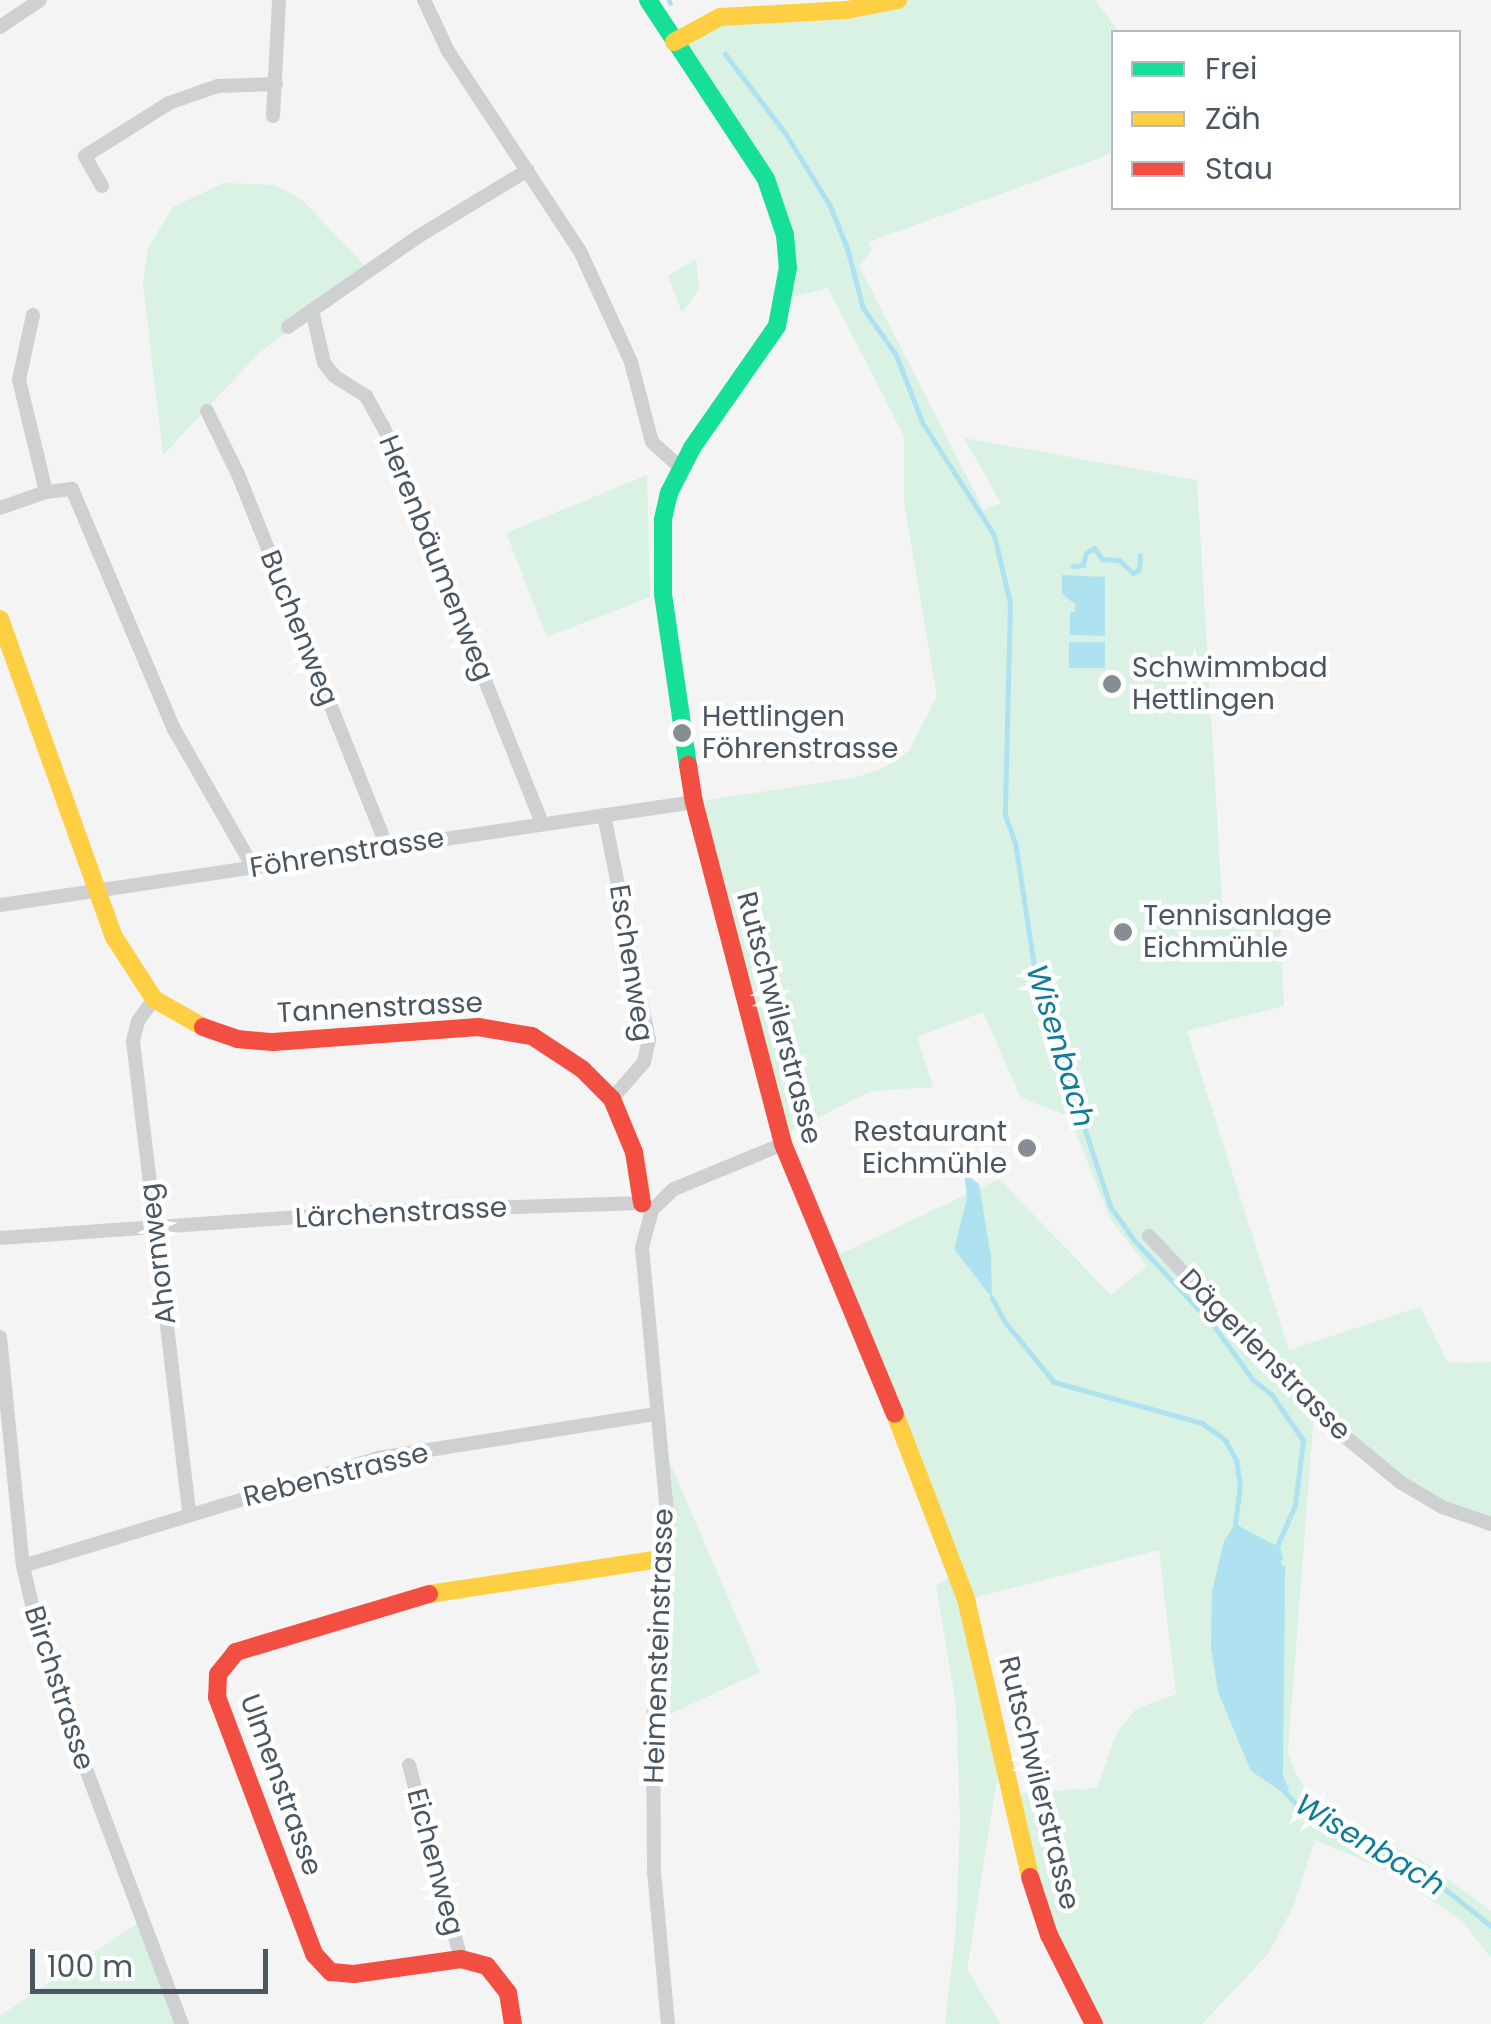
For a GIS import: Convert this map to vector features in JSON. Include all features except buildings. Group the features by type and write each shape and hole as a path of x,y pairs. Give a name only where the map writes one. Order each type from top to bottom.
{"street":[{"path":"0,27 40,0"},
{"path":"274,116 279,0"},
{"path":"424,0 448,50 528,170 608,304 631,362 652,442 680,468"},
{"name":"Rutschwilerstrasse","path":"648,0 766,179 785,236 788,267 785,299 765,350 680,468 662,520 660,554 672,670 694,802 783,1144 946,1538 966,1599 1027,1870 1049,1935 1094,2024"},
{"path":"674,42 720,17 847,10 898,0"},
{"path":"102,186 85,156 170,103 218,86 276,84"},
{"path":"288,327 419,236 528,170"},
{"name":"Herenbäumenweg","path":"312,310 324,362 334,376 366,396 384,428 542,823"},
{"path":"33,315 19,380 46,492"},
{"name":"Buchenweg","path":"207,411 238,474 387,847"},
{"path":"0,508 46,492 72,490 174,729 253,867"},
{"name":"Tannenstrasse","path":"0,619 123,957 154,999 210,1032 237,1039 273,1042 478,1026 532,1036 582,1069 612,1099 634,1152 647,1206"},
{"name":"Föhrenstrasse","path":"0,905 694,802"},
{"name":"Eschenweg","path":"604,815 648,1040 644,1062 612,1099"},
{"name":"Ahornweg","path":"154,999 138,1021 133,1041 189,1514"},
{"path":"647,1206 674,1189 783,1144"},
{"name":"Lärchenstrasse","path":"0,1238 386,1211 647,1206"},
{"name":"Heimensteinstrasse","path":"647,1206 642,1248 668,1525 653,1722 654,1871 668,2024"},
{"name":"Dägerlenstrasse","path":"1149,1236 1314,1412 1400,1482 1442,1506 1491,1524"},
{"name":"Birchstrasse","path":"0,1337 23,1566 51,1678 182,2024"},
{"name":"Rebenstrasse","path":"23,1566 378,1458 655,1414"},
{"name":"Ulmenstrasse","path":"460,1959 354,1974 331,1972 314,1954 217,1696 218,1674 236,1652 452,1587 666,1558"},
{"name":"Eichenweg","path":"409,1765 460,1959"},
{"path":"460,1959 487,1966 508,1993 512,2024"}],"green space":[{"path":"898,0 1095,0 1118,30 1111,30 1111,154 869,242 872,250 859,266 984,510 1001,503 964,438 1197,480 1223,918 1280,925 1284,1006 1187,1031 1289,1350 1420,1307 1448,1363 1491,1362 1491,1524 1442,1507 1314,1413 1288,1751 1296,1775 1312,1797 1352,1825 1424,1862 1491,1911 1491,1958 1462,1921 1390,1872 1315,1840 1293,1907 1268,1954 1202,2024 1094,2024 1049,1935 1010,1794 1097,1788 1117,1732 1136,1709 1176,1694 1159,1550 966,1600 1006,1776 996,1784 967,1970 1001,2024 945,2024 956,1927 960,1821 956,1705 936,1585 958,1574 828,1260 999,1179 1111,1295 1147,1266 1110,1219 1069,1116 1021,1098 983,1012 917,1037 933,1087 872,1091 781,1136 694,802 853,778 882,769 909,751 937,696 904,503 904,436 828,288 785,299 777,206 674,42 695,29","holes":["963,1217 992,1298 954,1249"]},
{"path":"224,183 274,185 301,199 370,271 260,352 163,455 143,284 148,248 173,207"},
{"path":"696,259 699,289 682,313 668,276"},
{"path":"647,475 650,597 547,637 506,533"},
{"path":"658,1435 760,1672 653,1722 667,1558"},
{"path":"141,1921 182,2024 0,2024 0,2016"}],"water":[{"path":"1062,575 1105,577 1105,636 1070,635 1070,612 1075,612 1075,604 1062,594"},
{"path":"1069,642 1105,642 1105,668 1069,668"},
{"path":"964,1173 979,1184 991,1257 992,1298 954,1249 967,1198"},
{"path":"1235,1524 1277,1546 1282,1567 1279,1766 1289,1790 1286,1795 1251,1771 1218,1692 1211,1647 1212,1592 1224,1541"}],"waterway":[{"name":"Wisenbach","path":"725,54 785,133 830,206 847,248 863,308 896,355 922,422 994,535 1010,603 1005,815 1015,842 1037,985 1110,1206 1134,1240 1214,1326 1253,1380 1271,1394 1303,1440 1295,1505 1277,1546 1280,1558"},
{"path":"1073,566 1083,565 1086,553 1094,548 1102,559 1119,560 1133,573 1139,569 1140,555"},
{"path":"992,1298 1004,1321 1054,1382 1202,1423 1225,1440 1236,1460 1240,1484 1235,1524"},
{"name":"Wisenbach","path":"1280,1772 1282,1568"},
{"name":"Wisenbach","path":"1285,1792 1295,1803 1440,1885 1491,1926"}],"traffic: fast":[{"path":"648,0 766,179 785,235 788,267 777,326 692,448 669,493 663,520 663,594 688,765"}],"traffic: slow":[{"path":"674,42 720,17 847,10 898,0"},
{"path":"0,619 114,937 154,999 203,1027"},
{"path":"895,1414 966,1599 1030,1877"},
{"path":"429,1594 667,1558"}],"traffic: jam":[{"path":"688,765 694,802 783,1144 895,1414"},
{"path":"203,1027 237,1039 273,1042 478,1027 532,1036 582,1069 612,1099 634,1152 642,1203"},
{"path":"429,1594 236,1652 218,1674 217,1697 314,1954 331,1972 354,1974 461,1959 487,1966 508,1993 513,2024"},
{"path":"1030,1877 1049,1935 1094,2024"}],"place":[{"name":"Schwimmbad Hettlingen","path":"1112,684"},
{"name":"Hettlingen Föhrenstrasse","path":"682,733"},
{"name":"Tennisanlage Eichmühle","path":"1123,932"},
{"name":"Restaurant Eichmühle","path":"1027,1148"}]}
